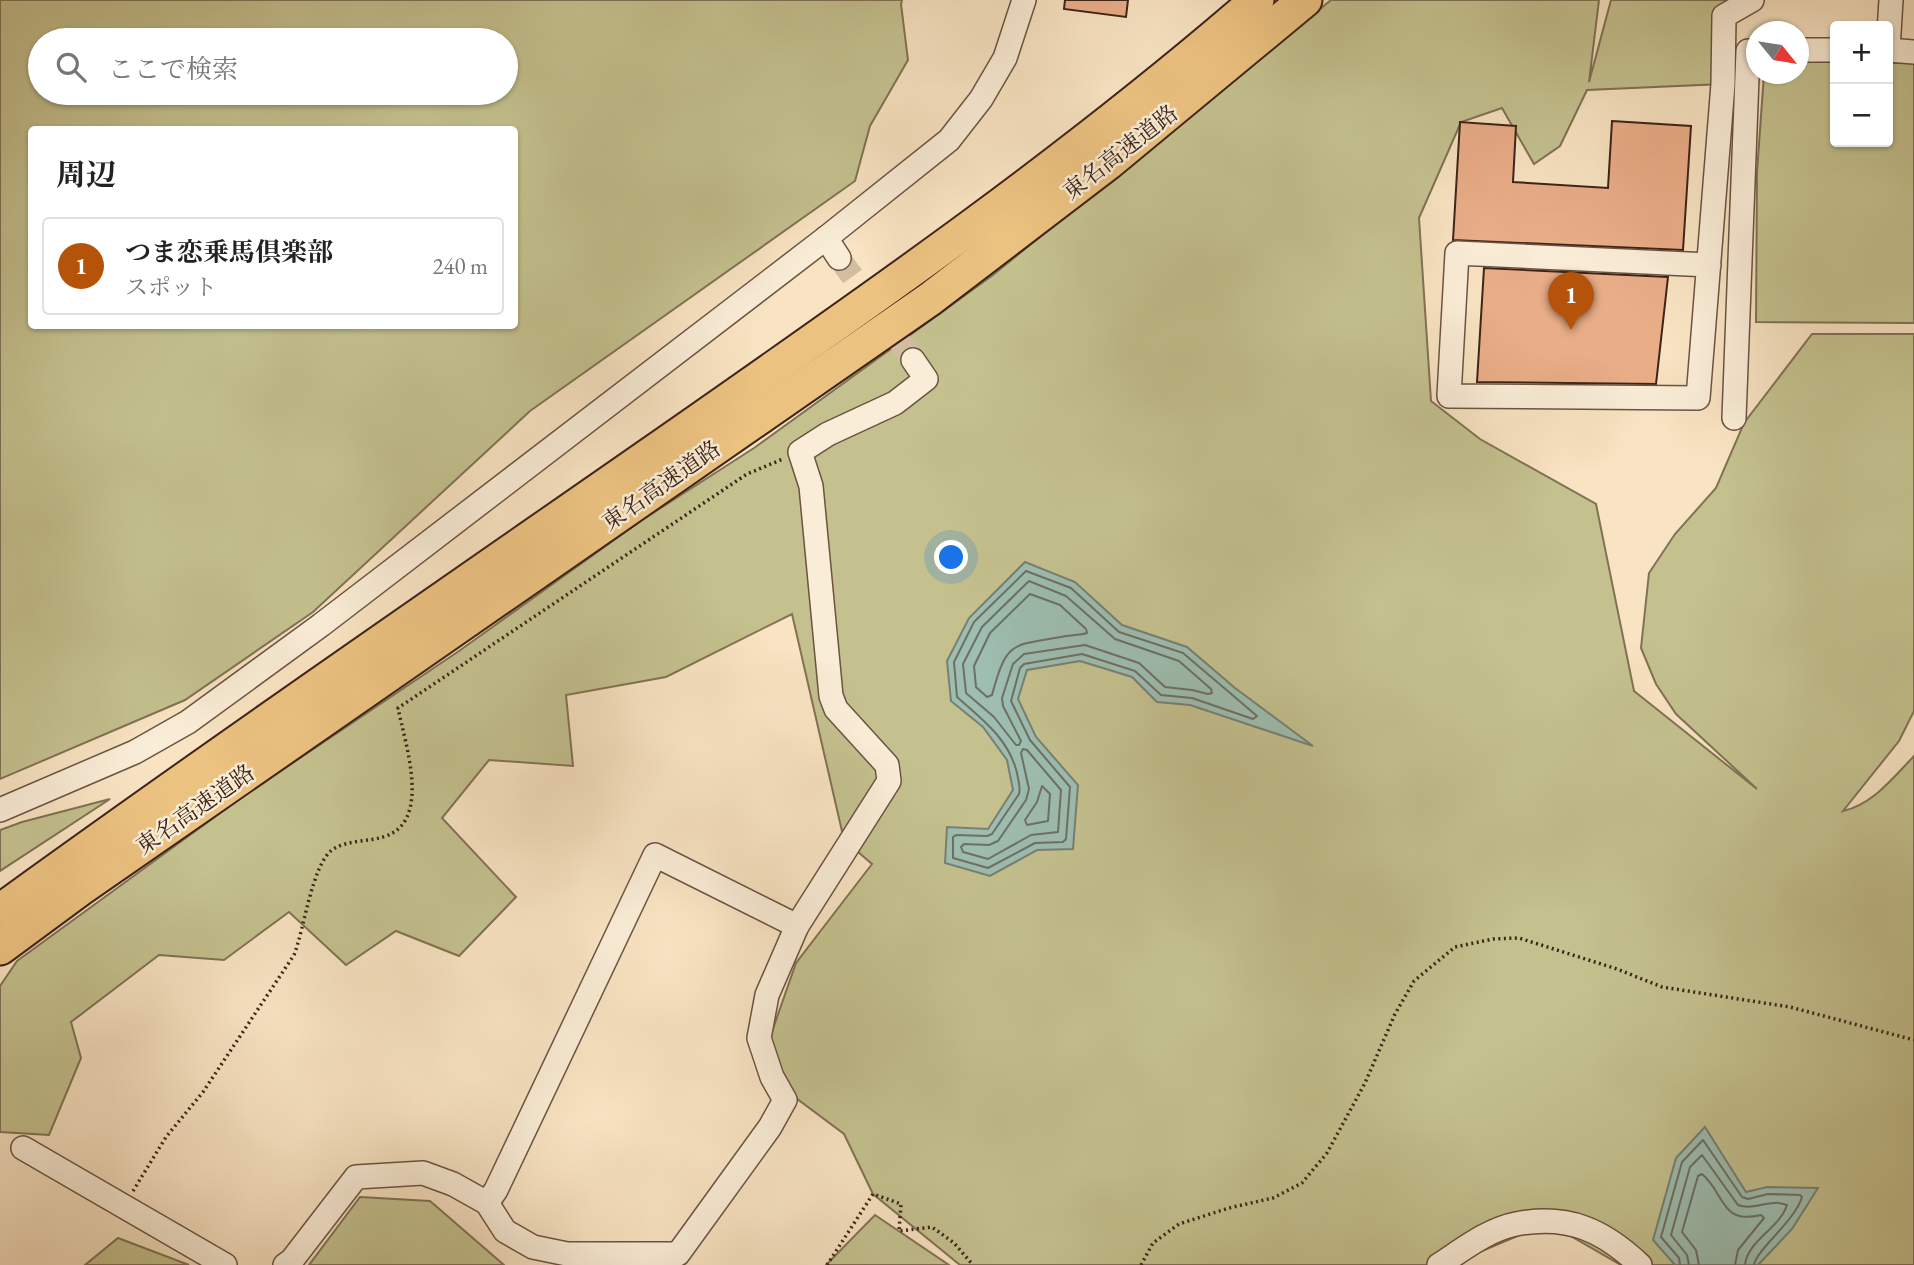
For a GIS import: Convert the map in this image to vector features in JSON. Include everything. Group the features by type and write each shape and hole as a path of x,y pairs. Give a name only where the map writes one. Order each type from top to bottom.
{"highway":[{"name":"東名高速道路","path":"0,911 203,765 911,273 1089,138 1257,0"},
{"name":"東名高速道路","path":"0,948 80,889 930,299 1108,163 1305,0"}],"street":[{"path":"0,810 135,752 188,722 321,625 826,239 948,140 981,99 1005,58 1024,0"},
{"path":"1709,265 1457,253 1450,396 1698,398 1709,265 1723,85 1724,16 1752,0"},
{"path":"1890,21 1891,0"},
{"path":"1809,50 1830,50"},
{"path":"1893,50 1914,52"},
{"path":"1734,418 1747,84"},
{"path":"826,239 839,258"},
{"path":"285,1265 356,1177 423,1173 453,1184 487,1203 505,1231 533,1247 567,1254 678,1254 769,1127 785,1100 772,1077 759,1038 767,995 797,926 889,781 887,765 836,709 831,696 811,486 800,452 828,434 895,403 926,379 913,360"},
{"path":"487,1203 496,1190 655,855 797,926"},
{"path":"23,1148 225,1265"},
{"path":"1439,1265 1482,1238 1515,1224 1548,1222 1581,1225 1612,1240 1640,1265"}],"path":[{"path":"123,1208 166,1137 204,1092 294,955 301,939 316,876 331,851 349,843 386,837 403,827 413,805 411,773 398,708 747,474 800,452"},
{"path":"1141,1265 1153,1243 1179,1224 1228,1208 1273,1198 1302,1183 1327,1153 1365,1083 1395,1014 1415,981 1455,947 1493,939 1519,938 1617,969 1662,987 1790,1007 1914,1040"},
{"path":"827,1265 873,1194 901,1205 899,1231 932,1227 954,1243 974,1265"}],"shaded area":[{"path":"0,0 902,0 908,60 870,126 855,181 530,411 313,612 185,700 0,779"},
{"path":"1331,0 1599,0 1589,82 1611,0 1752,0 1724,16 1723,84 1587,90 1560,146 1534,164 1502,108 1461,122 1419,218 1431,401 1480,439 1596,504 1634,691 1757,789 1676,714 1656,684 1641,648 1649,573 1675,534 1716,488 1744,423 1812,334 1914,334 1914,711 1899,741 1843,811 1864,803 1914,756 1914,1265 1621,1265 1548,1223 1449,1265 960,1265 873,1194 844,1134 788,1092 768,1043 796,963 872,864 844,840 792,614 666,677 566,695 573,766 489,760 442,818 516,897 459,956 396,931 346,965 289,912 224,960 159,955 71,1022 81,1058 49,1135 0,1132 0,986 17,961 245,795 459,651 642,520 754,448 993,275"},
{"path":"1809,60 1830,61 1830,147 1893,147 1893,63 1914,63 1914,323 1756,322 1757,172 1763,84 1809,84"},
{"path":"110,799 0,871 0,830"},
{"path":"360,1197 430,1201 504,1265 309,1265"},
{"path":"875,1215 949,1265 826,1265"},
{"path":"118,1238 189,1265 85,1265"}],"water":[{"path":"1025,562 1075,582 1122,625 1187,647 1235,688 1313,746 1190,705 1157,702 1132,677 1080,661 1027,670 1018,699 1036,737 1078,785 1073,849 1037,850 990,876 945,863 947,827 988,829 1013,790 1007,760 983,727 951,701 947,661 969,618"},
{"path":"1705,1127 1746,1192 1767,1187 1818,1188 1792,1229 1758,1265 1675,1265 1653,1240 1676,1158"}],"building":[{"path":"1065,0 1128,0 1126,17 1064,9"},
{"path":"1612,121 1691,126 1683,250 1453,240 1460,122 1516,126 1513,182 1608,188"},
{"path":"1484,268 1668,277 1656,384 1477,382"}],"tunnel":[{"path":"839,258 913,360"}],"place":[{"name":"つま恋乗馬倶楽部","path":"1571,330"}]}
